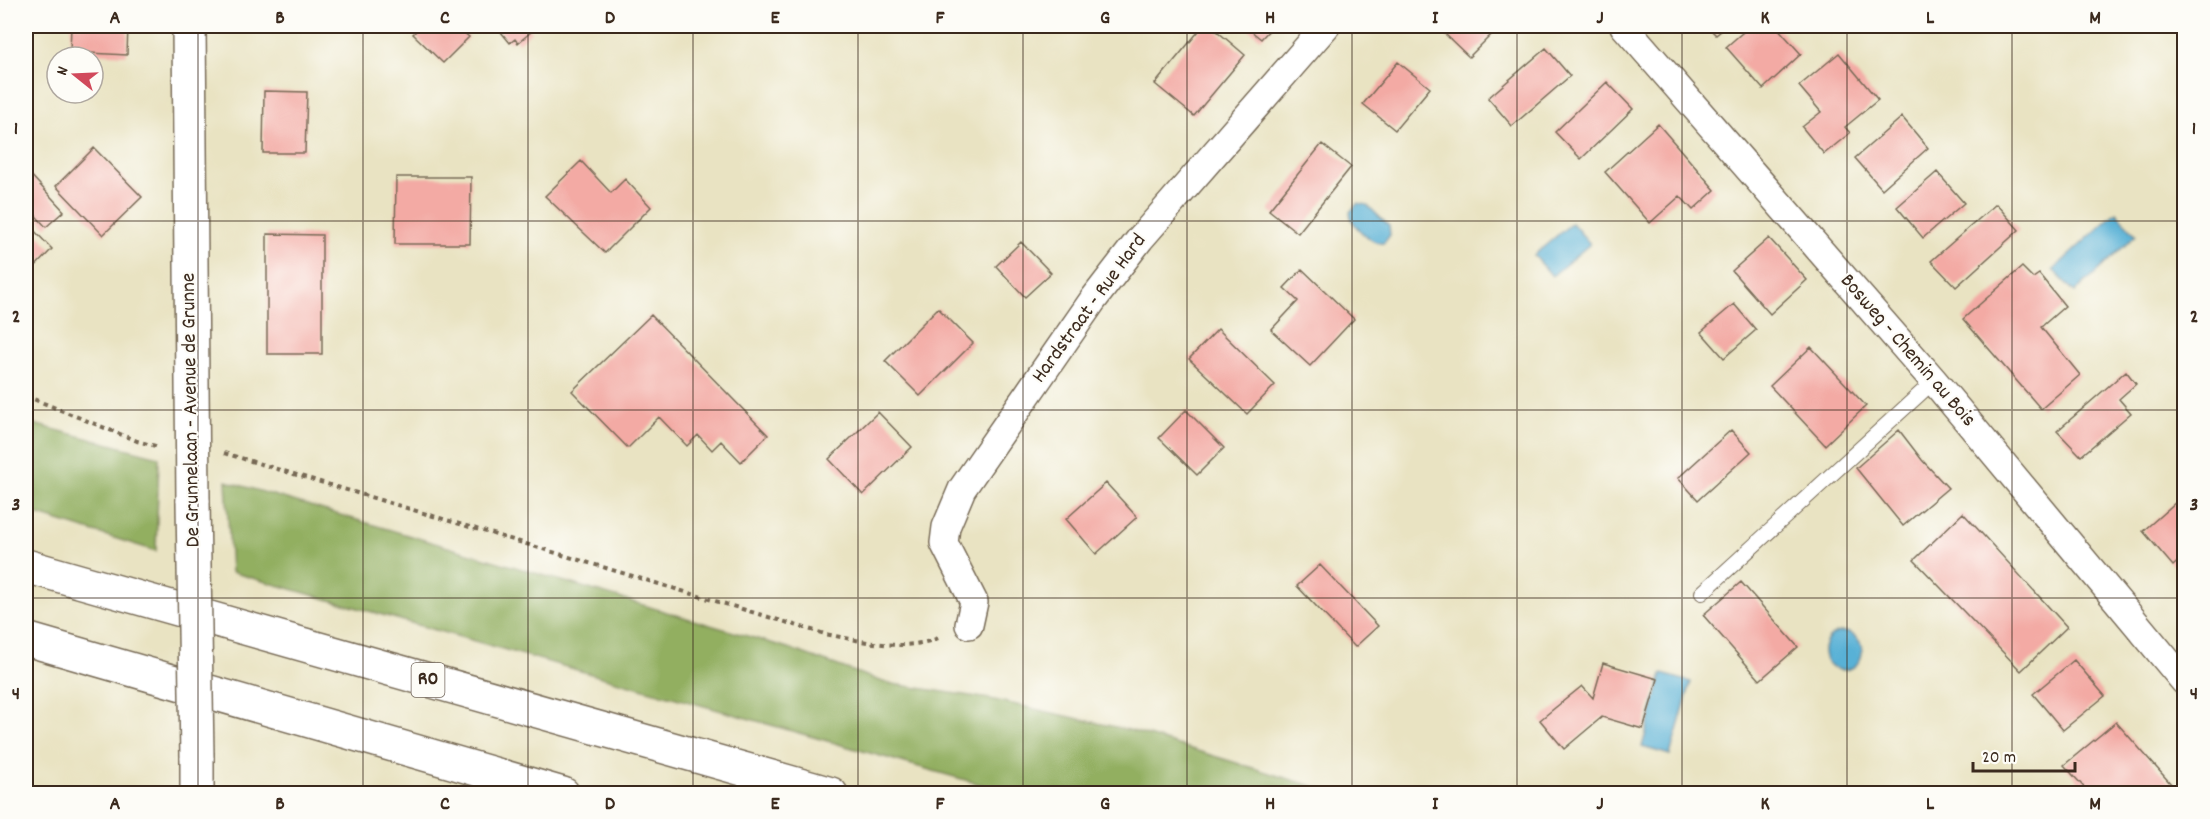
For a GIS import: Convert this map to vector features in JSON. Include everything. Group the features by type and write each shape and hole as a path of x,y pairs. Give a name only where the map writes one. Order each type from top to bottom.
{"main road":[{"name":"De Grunnelaan - Avenue de Grunne","path":"189,26 197,794"},
{"name":"R0","path":"26,566 831,794"},
{"path":"26,639 563,794"}],"street":[{"name":"Hardstraat - Rue Hard","path":"969,626 974,602 944,543 946,527 963,489 1093,300 1140,239 1326,26"},
{"name":"Bosweg - Chemin au Bois","path":"1624,26 1934,381 2184,681"}],"lane":[{"path":"1702,593 1934,381"}],"path":[{"path":"26,396 137,441 164,448"},
{"path":"221,452 825,634 889,645 928,643 969,626"}],"green space":[{"path":"26,422 159,457 156,551 26,511"},
{"path":"226,481 788,648 886,683 990,699 1129,730 1335,793 1011,793 231,572"}],"water":[{"path":"1358,203 1367,205 1389,226 1390,235 1384,243 1373,241 1353,222 1350,212"},
{"path":"2116,212 2136,235 2075,292 2053,270"},
{"path":"1572,223 1590,244 1552,276 1534,255"},
{"path":"1843,632 1856,638 1862,651 1856,664 1843,670 1830,664 1824,651 1830,638"},
{"path":"1662,674 1691,682 1670,755 1642,747"}],"building":[{"path":"71,26 128,26 127,55 105,54 105,45 70,45"},
{"path":"421,26 456,26 469,37 443,63 413,34"},
{"path":"496,26 530,26 528,28 531,32 518,43 515,39 510,43"},
{"path":"1203,26 1211,26 1245,55 1194,116 1155,84"},
{"path":"1245,26 1273,26 1261,39"},
{"path":"1454,26 1500,26 1469,57 1445,34"},
{"path":"1707,26 1727,26 1716,35"},
{"path":"1750,26 1776,26 1801,54 1763,89 1726,47"},
{"path":"1546,48 1570,76 1512,126 1488,98"},
{"path":"1839,53 1878,100 1845,127 1850,133 1824,154 1802,127 1821,112 1799,86"},
{"path":"1398,62 1430,88 1395,130 1363,104"},
{"path":"1607,82 1633,109 1581,159 1555,132"},
{"path":"264,91 307,92 305,153 263,153"},
{"path":"1902,117 1928,148 1882,189 1855,158"},
{"path":"1658,124 1715,190 1693,210 1680,196 1650,223 1605,172"},
{"path":"1322,144 1351,167 1298,233 1269,210"},
{"path":"94,148 142,197 103,235 56,186"},
{"path":"581,161 611,193 625,179 651,207 605,253 545,196"},
{"path":"28,172 64,211 46,227 26,205 26,175"},
{"path":"1937,172 1964,203 1923,238 1897,207"},
{"path":"396,177 471,177 470,244 395,244"},
{"path":"1996,204 2019,230 1956,287 1931,261"},
{"path":"26,222 52,249 26,276"},
{"path":"267,234 322,235 322,354 267,354"},
{"path":"1769,238 1807,280 1770,314 1732,271"},
{"path":"1021,242 1051,273 1025,297 996,266"},
{"path":"2022,267 2033,278 2039,274 2065,306 2041,327 2080,375 2041,409 1963,319"},
{"path":"1302,269 1354,319 1310,366 1271,330 1298,301 1284,288"},
{"path":"1734,304 1756,330 1724,358 1701,332"},
{"path":"938,308 973,343 920,396 885,361"},
{"path":"651,315 768,435 741,462 721,441 712,450 698,435 687,446 659,417 628,448 572,391"},
{"path":"1218,329 1275,385 1247,414 1189,359"},
{"path":"1811,347 1866,406 1825,445 1770,386"},
{"path":"2126,371 2136,384 2119,399 2131,413 2081,456 2057,431"},
{"path":"1186,410 1224,448 1197,475 1159,438"},
{"path":"878,412 912,447 863,495 829,459"},
{"path":"1731,430 1751,452 1698,500 1678,478"},
{"path":"1899,430 1948,488 1903,526 1856,468"},
{"path":"1106,483 1137,517 1096,554 1066,519"},
{"path":"2184,495 2184,556 2173,566 2143,531"},
{"path":"1963,513 2067,627 2021,671 1914,560"},
{"path":"1320,565 1378,626 1355,647 1297,586"},
{"path":"1741,582 1798,647 1760,680 1703,615"},
{"path":"2074,660 2105,696 2063,730 2033,694"},
{"path":"1603,663 1658,679 1643,729 1602,717 1564,749 1540,720 1582,686 1593,698"},
{"path":"2116,722 2171,784 2159,794 2090,794 2064,765"}]}
